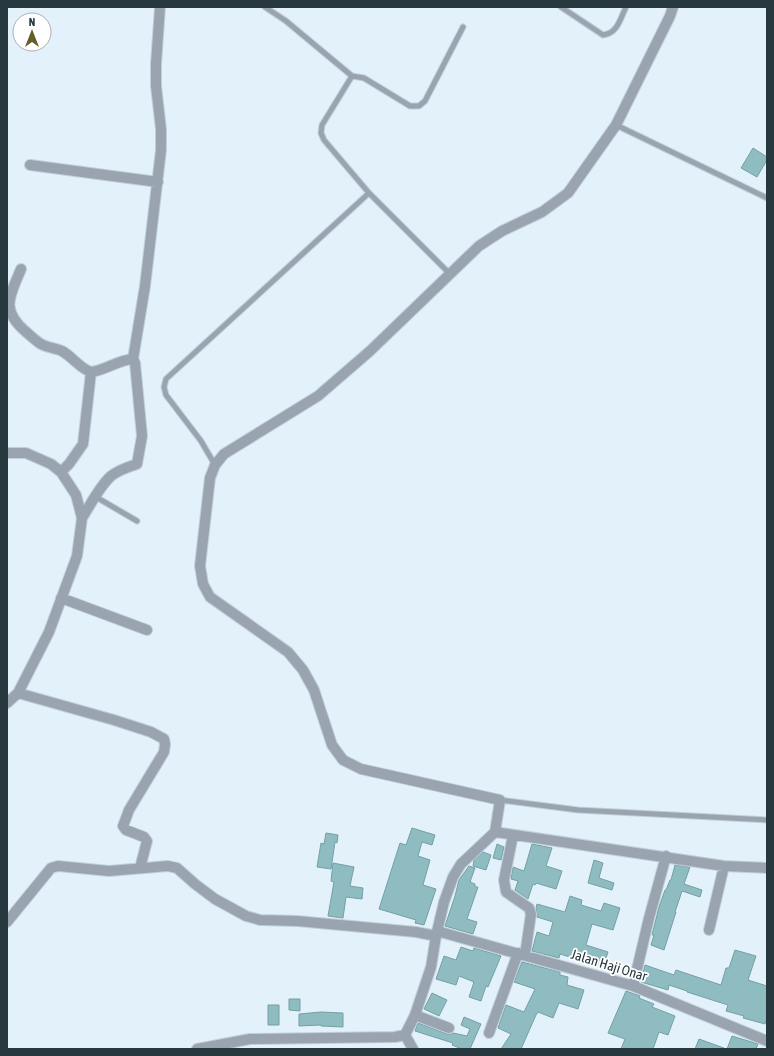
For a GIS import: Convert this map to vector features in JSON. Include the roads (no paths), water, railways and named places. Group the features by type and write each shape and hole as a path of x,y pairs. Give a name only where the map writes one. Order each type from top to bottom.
{"street":[{"path":"82,518 111,476 136,464 142,436 135,363 133,359 145,286 161,150 161,129 156,86 160,7"},
{"path":"405,1035 415,1015 431,967 444,902 453,877 461,864 495,832 500,800 361,769 343,760 332,745 314,690 303,670 288,652 210,596 203,584 200,566 210,478 215,465 224,454 318,396 370,351 478,246 502,231 542,212 568,192 616,125 670,16 673,7"},
{"path":"30,165 158,182"},
{"path":"21,269 9,298 9,311 15,322 42,344 61,350 84,370 91,372 97,371 124,359 133,359"},
{"path":"61,472 69,464 83,444 91,372"},
{"path":"7,453 26,453 51,464 61,472 76,495 82,518 77,556 49,632 18,693 7,703"},
{"path":"61,598 147,630"},
{"path":"18,693 114,720 151,732 164,739 164,752 129,810 123,826 126,830 144,837 147,842 140,868"},
{"path":"495,832 666,856 724,866 767,868"},
{"path":"488,1033 521,954 531,914 529,908 512,898 506,892 504,880 513,835"},
{"path":"633,986 649,918 666,856"},
{"name":"Jalan Haji Onar","path":"7,922 51,868 65,866 110,871 168,866 177,868 215,899 246,916 260,920 297,921 437,934 521,954 633,986 716,1019 764,1043"},
{"path":"710,930 724,866"},
{"path":"415,1015 449,1028"},
{"path":"197,1049 250,1039 395,1037 405,1035"},
{"path":"405,1035 413,1049"}],"lane":[{"path":"265,7 286,21 352,76 364,78 410,106 419,106 425,101 463,27"},
{"path":"561,7 603,35 610,34 616,28 626,7"},
{"path":"352,76 322,124 321,133 324,140 369,192 450,273"},
{"path":"616,125 767,198"},
{"path":"215,465 201,441 166,395 164,387 166,379 369,192"},
{"path":"96,497 137,521"},
{"path":"500,800 578,810 767,820"}]}
